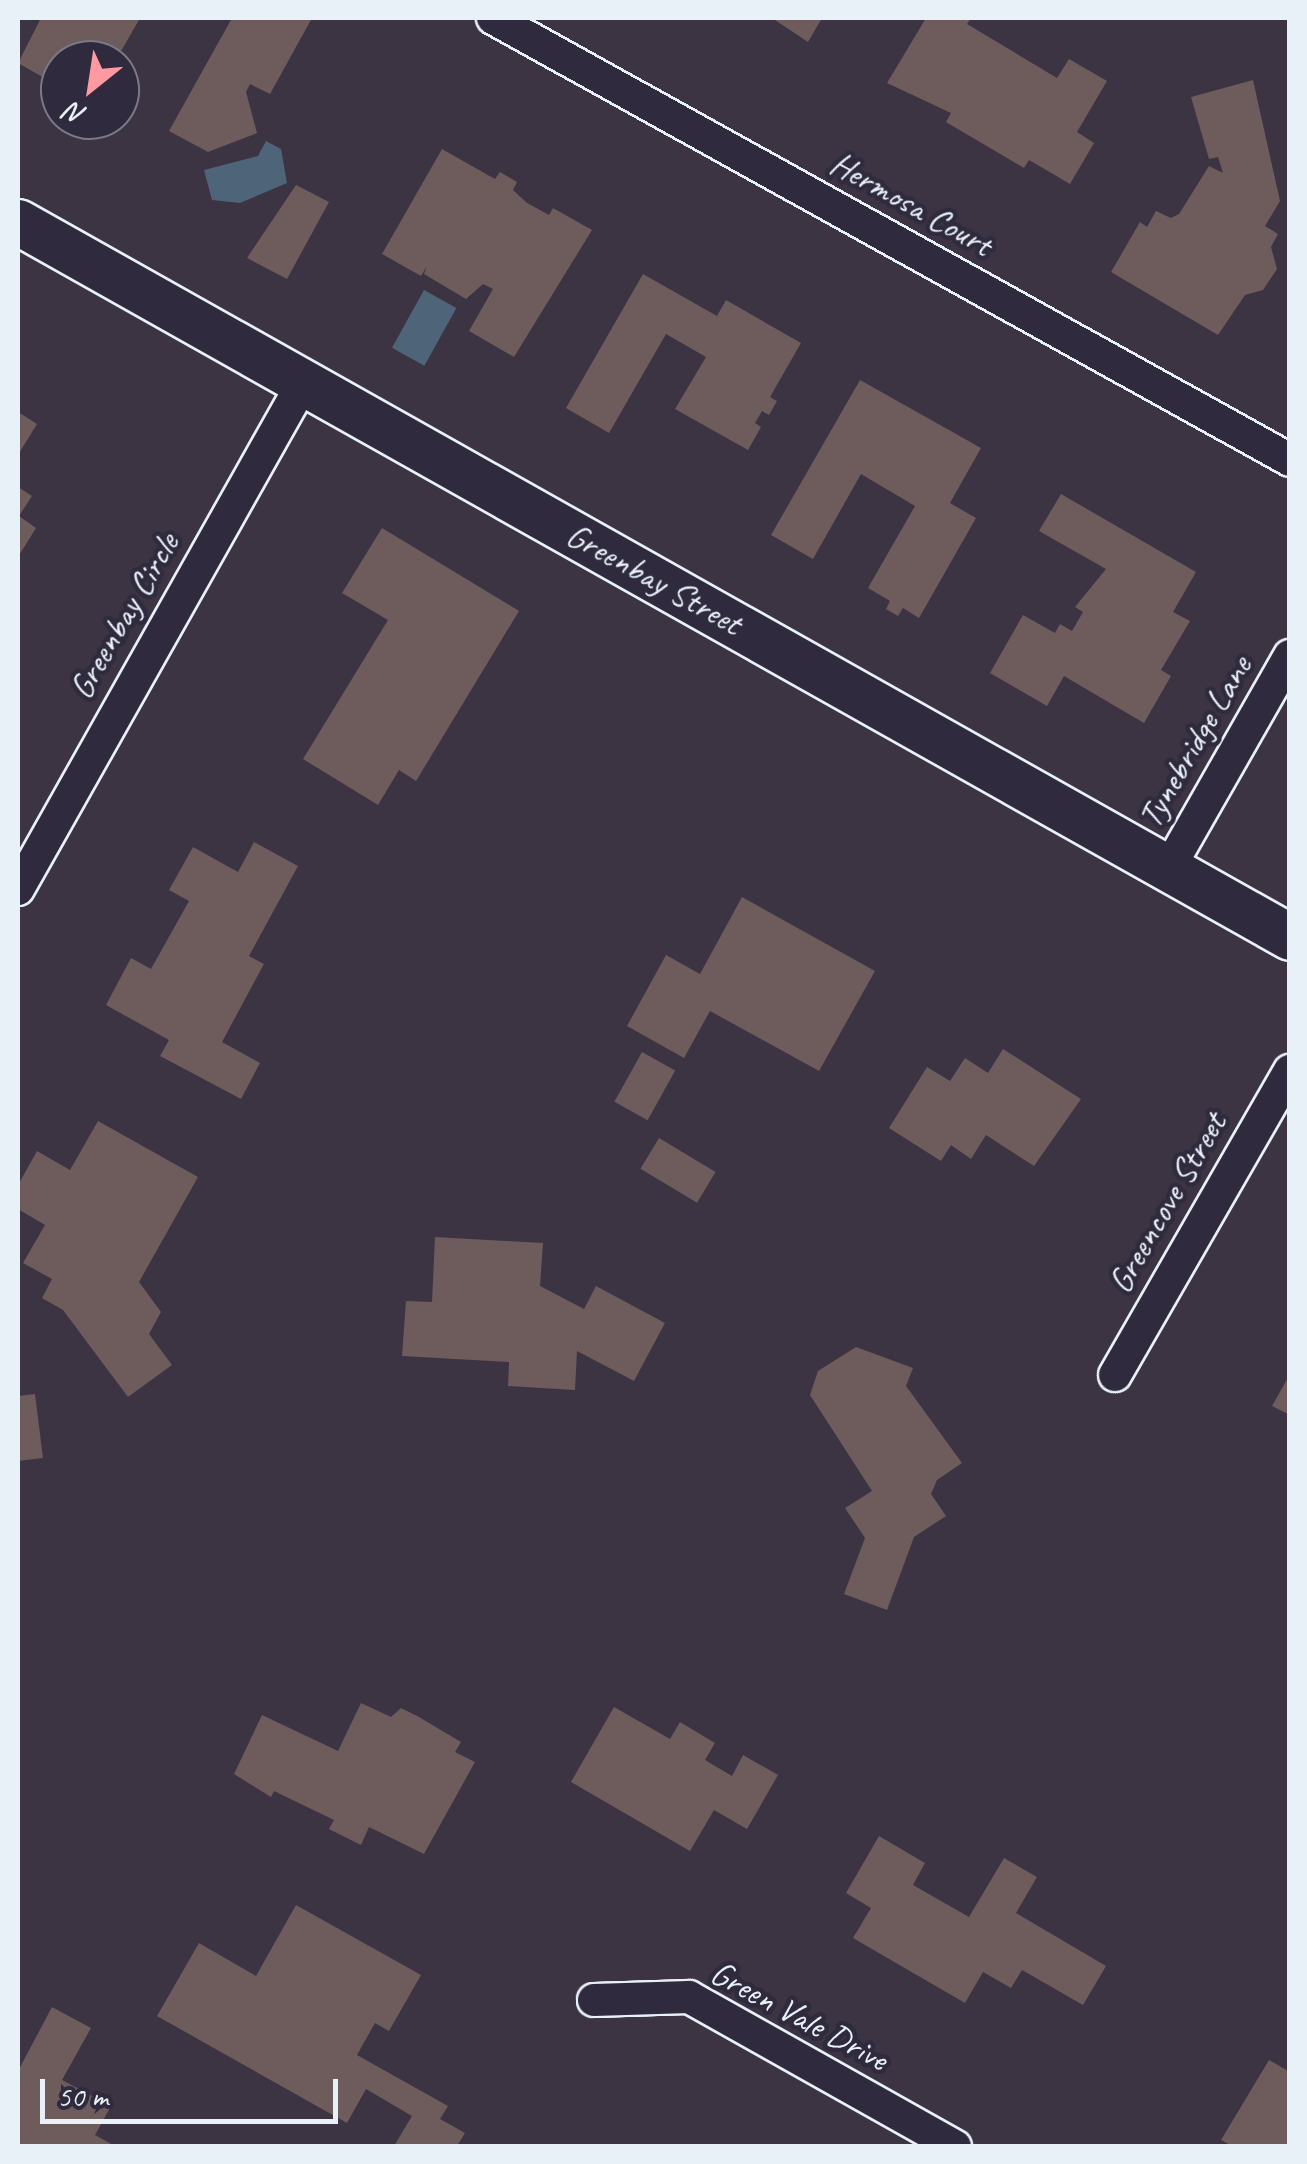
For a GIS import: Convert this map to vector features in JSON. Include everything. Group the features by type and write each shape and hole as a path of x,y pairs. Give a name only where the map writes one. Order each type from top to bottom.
{"street":[{"name":"Hermosa Court","path":"492,18 1290,460"},
{"name":"Greenbay Street","path":"18,222 1170,866 1290,937"},
{"name":"Greenbay Circle","path":"18,889 302,384"},
{"name":"Tynebridge Lane","path":"1170,866 1290,656"},
{"name":"Greencove Street","path":"1114,1375 1290,1071"},
{"name":"Green Vale Drive","path":"594,2000 689,1997 955,2146"}],"water":[{"path":"266,141 281,149 287,183 240,203 212,200 204,170 258,156"},
{"path":"424,290 456,308 424,366 392,348"}],"building":[{"path":"41,18 140,18 127,40 40,40 40,76 18,63"},
{"path":"232,18 312,18 270,94 250,84 246,92 257,133 208,152 169,131"},
{"path":"772,18 822,18 808,42"},
{"path":"926,18 971,18 967,24 1057,78 1069,59 1107,81 1077,132 1094,143 1070,184 1029,160 1024,168 946,122 951,113 887,83"},
{"path":"1253,80 1280,201 1265,226 1278,234 1271,247 1277,269 1263,290 1245,295 1218,335 1111,272 1140,222 1147,227 1156,211 1171,218 1179,214 1209,166 1223,173 1218,157 1209,159 1191,97"},
{"path":"442,149 495,179 500,172 517,182 513,190 527,203 549,215 553,208 592,230 514,357 469,331 493,289 483,284 466,299 424,274 427,266 421,276 382,254"},
{"path":"296,185 329,202 287,279 247,258"},
{"path":"643,274 717,316 726,300 801,343 770,397 777,401 769,415 762,411 755,423 761,427 748,450 675,409 706,357 666,334 609,433 566,408"},
{"path":"860,380 981,448 950,503 976,518 919,618 903,608 898,616 886,609 890,601 868,588 915,506 861,474 813,559 771,535"},
{"path":"18,412 37,424 18,455"},
{"path":"18,487 32,496 19,516 36,528 18,557"},
{"path":"1061,494 1196,572 1173,612 1190,621 1161,670 1171,676 1144,723 1064,676 1047,706 990,673 1023,615 1055,633 1060,624 1072,631 1083,612 1075,607 1106,569 1039,531"},
{"path":"382,528 519,611 416,781 399,770 378,805 303,759 388,620 342,593"},
{"path":"254,842 298,866 249,956 264,964 222,1042 260,1063 241,1099 160,1056 169,1040 106,1005 131,958 151,969 189,901 169,890 193,847 238,872"},
{"path":"742,897 875,971 819,1071 710,1011 684,1058 627,1026 666,955 700,974"},
{"path":"1003,1049 1081,1099 1034,1166 986,1135 971,1159 951,1145 941,1161 889,1128 927,1067 950,1081 965,1058 988,1073"},
{"path":"642,1052 675,1070 648,1120 614,1102"},
{"path":"98,1121 198,1177 139,1282 161,1312 149,1334 172,1365 128,1397 63,1310 42,1298 52,1279 23,1263 45,1225 18,1209 18,1185 37,1151 70,1170"},
{"path":"659,1138 716,1172 697,1203 640,1169"},
{"path":"435,1237 543,1243 540,1286 584,1309 596,1286 665,1323 634,1381 577,1351 575,1390 508,1386 509,1362 402,1356 406,1301 432,1302"},
{"path":"856,1347 913,1368 906,1386 962,1463 937,1480 931,1494 946,1516 914,1537 887,1610 844,1594 865,1538 845,1508 872,1491 810,1395 818,1371"},
{"path":"1290,1374 1290,1415 1272,1406"},
{"path":"35,1394 43,1458 18,1461 18,1396"},
{"path":"361,1703 391,1717 401,1708 419,1717 461,1742 455,1752 475,1762 424,1854 369,1827 361,1845 329,1829 334,1820 274,1791 271,1797 234,1774 262,1715 338,1751"},
{"path":"614,1707 670,1739 680,1722 715,1743 705,1760 732,1776 743,1755 778,1775 747,1829 714,1810 690,1851 571,1782"},
{"path":"879,1836 925,1863 913,1885 969,1917 1004,1858 1037,1877 1016,1913 1106,1966 1083,2005 1022,1970 1011,1988 983,1972 965,2003 853,1938 871,1908 846,1893"},
{"path":"296,1905 421,1975 389,2031 375,2023 357,2055 448,2106 440,2119 465,2133 457,2146 394,2146 412,2116 366,2089 347,2123 157,2016 199,1943 256,1976"},
{"path":"52,2007 91,2028 62,2080 111,2106 95,2135 115,2146 18,2146 18,2071"},
{"path":"1269,2060 1290,2072 1290,2146 1232,2146 1221,2140"}]}
